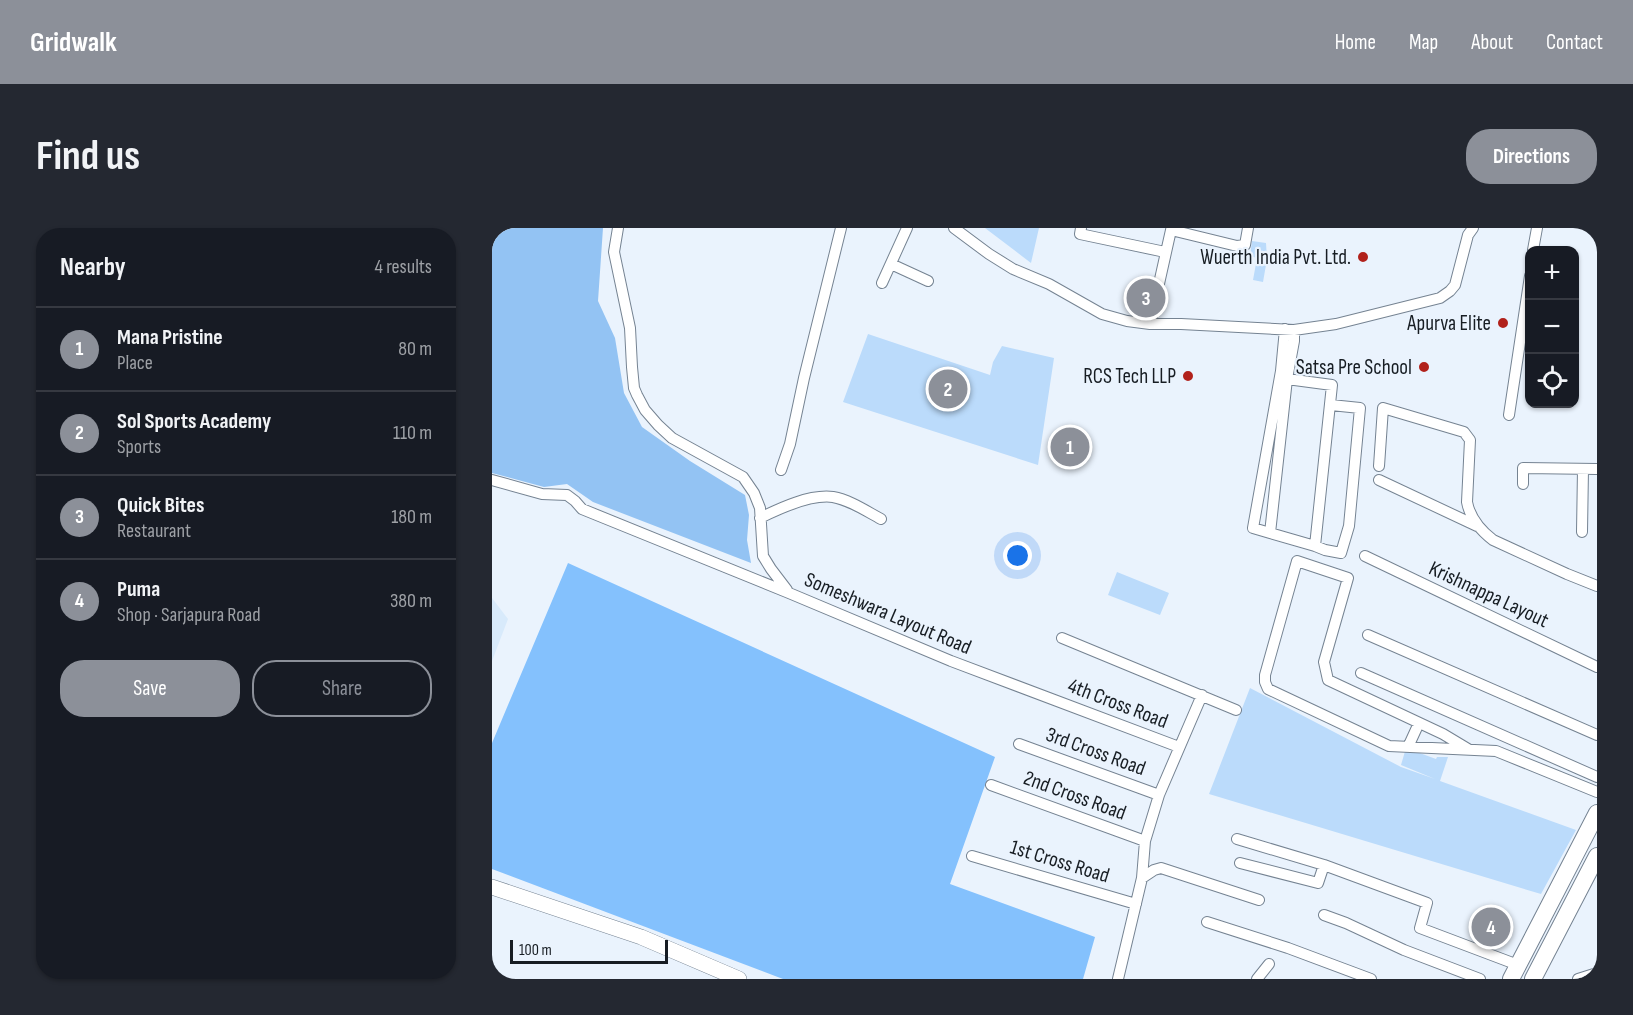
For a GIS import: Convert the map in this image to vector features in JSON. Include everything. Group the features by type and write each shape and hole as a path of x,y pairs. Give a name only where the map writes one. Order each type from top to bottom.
{"main road":[{"path":"1514,972 1597,813"},
{"path":"1536,978 1597,856"},
{"path":"492,887 642,938 739,979"}],"street":[{"name":"Someshwara Layout Road","path":"618,228 614,252 630,328 634,388 637,395 645,410 672,438 742,477 754,493 760,508 763,556 789,593 951,662 1042,696"},
{"path":"781,470 790,444 841,228"},
{"path":"882,283 907,228"},
{"path":"954,228 989,255 1013,269 1049,284 1102,314 1150,324 1290,330 1336,324 1440,298 1455,285 1468,235 1473,228"},
{"path":"1081,228 1080,234 1165,252"},
{"path":"1150,324 1171,230 1187,231 1237,246 1245,245 1248,228"},
{"path":"1534,246 1537,228"},
{"path":"891,264 928,282"},
{"path":"1509,415 1526,300"},
{"path":"1290,330 1294,342 1285,374 1253,528 1341,553 1349,526 1360,408 1331,405"},
{"path":"1285,374 1332,385 1316,546"},
{"path":"1270,533 1285,374"},
{"path":"1379,466 1383,408 1464,432 1470,440 1467,502 1473,519 1480,528 1493,540 1597,586"},
{"path":"1522,484 1523,468 1597,469"},
{"path":"1582,532 1583,469"},
{"path":"492,480 542,494 567,495 582,509 789,593"},
{"path":"1379,480 1480,528"},
{"path":"760,518 785,506 832,497 849,502 881,519"},
{"name":"Krishnappa Layout","path":"1365,556 1597,667"},
{"path":"1468,749 1443,734 1328,680 1324,662 1348,578 1297,561 1265,675 1268,689 1389,746 1500,752 1597,792"},
{"path":"1368,634 1597,735"},
{"path":"1062,638 1236,710"},
{"path":"1361,673 1597,777"},
{"path":"1118,979 1142,878 1145,842 1159,795 1202,695"},
{"name":"4th Cross Road","path":"1042,696 1179,747"},
{"path":"1408,747 1419,723"},
{"name":"3rd Cross Road","path":"1019,744 1159,795"},
{"name":"2nd Cross Road","path":"991,785 1145,842"},
{"path":"1237,838 1324,865 1427,903 1420,928 1514,972"},
{"name":"1st Cross Road","path":"972,856 1136,904"},
{"path":"1240,863 1318,883 1324,865"},
{"path":"1142,878 1161,868 1259,900"},
{"path":"1324,915 1404,950 1480,979"},
{"path":"1207,922 1288,948 1371,979"},
{"path":"1257,979 1269,964"},
{"path":"1578,979 1597,973"}],"shaded area":[{"path":"492,228 603,228 598,301 615,338 624,393 642,427 690,461 745,495 749,515 747,540 751,563 593,502 567,484 544,487 492,473"},
{"path":"985,228 1039,228 1031,263"},
{"path":"1252,241 1266,243 1267,259 1263,282 1253,280 1257,258 1250,256"},
{"path":"868,334 990,375 993,362 1002,346 1054,358 1038,465 843,402"},
{"path":"568,563 995,757 950,884 1095,937 1083,979 783,979 492,869 492,743"},
{"path":"1117,572 1169,593 1160,615 1108,595"},
{"path":"492,598 508,619 492,661"},
{"path":"1250,688 1401,767 1435,779 1401,765 1406,748 1436,759 1437,757 1448,757 1440,781 1576,830 1541,894 1209,794"}],"place":[{"name":"Wuerth India Pvt. Ltd.","path":"1363,257"},
{"name":"Quick Bites","path":"1146,298"},
{"name":"Apurva Elite","path":"1503,323"},
{"name":"Satsa Pre School","path":"1424,367"},
{"name":"RCS Tech LLP","path":"1188,376"},
{"name":"Sol Sports Academy","path":"948,389"},
{"name":"Mana Pristine","path":"1070,447"},
{"name":"Puma","path":"1491,927"}]}
